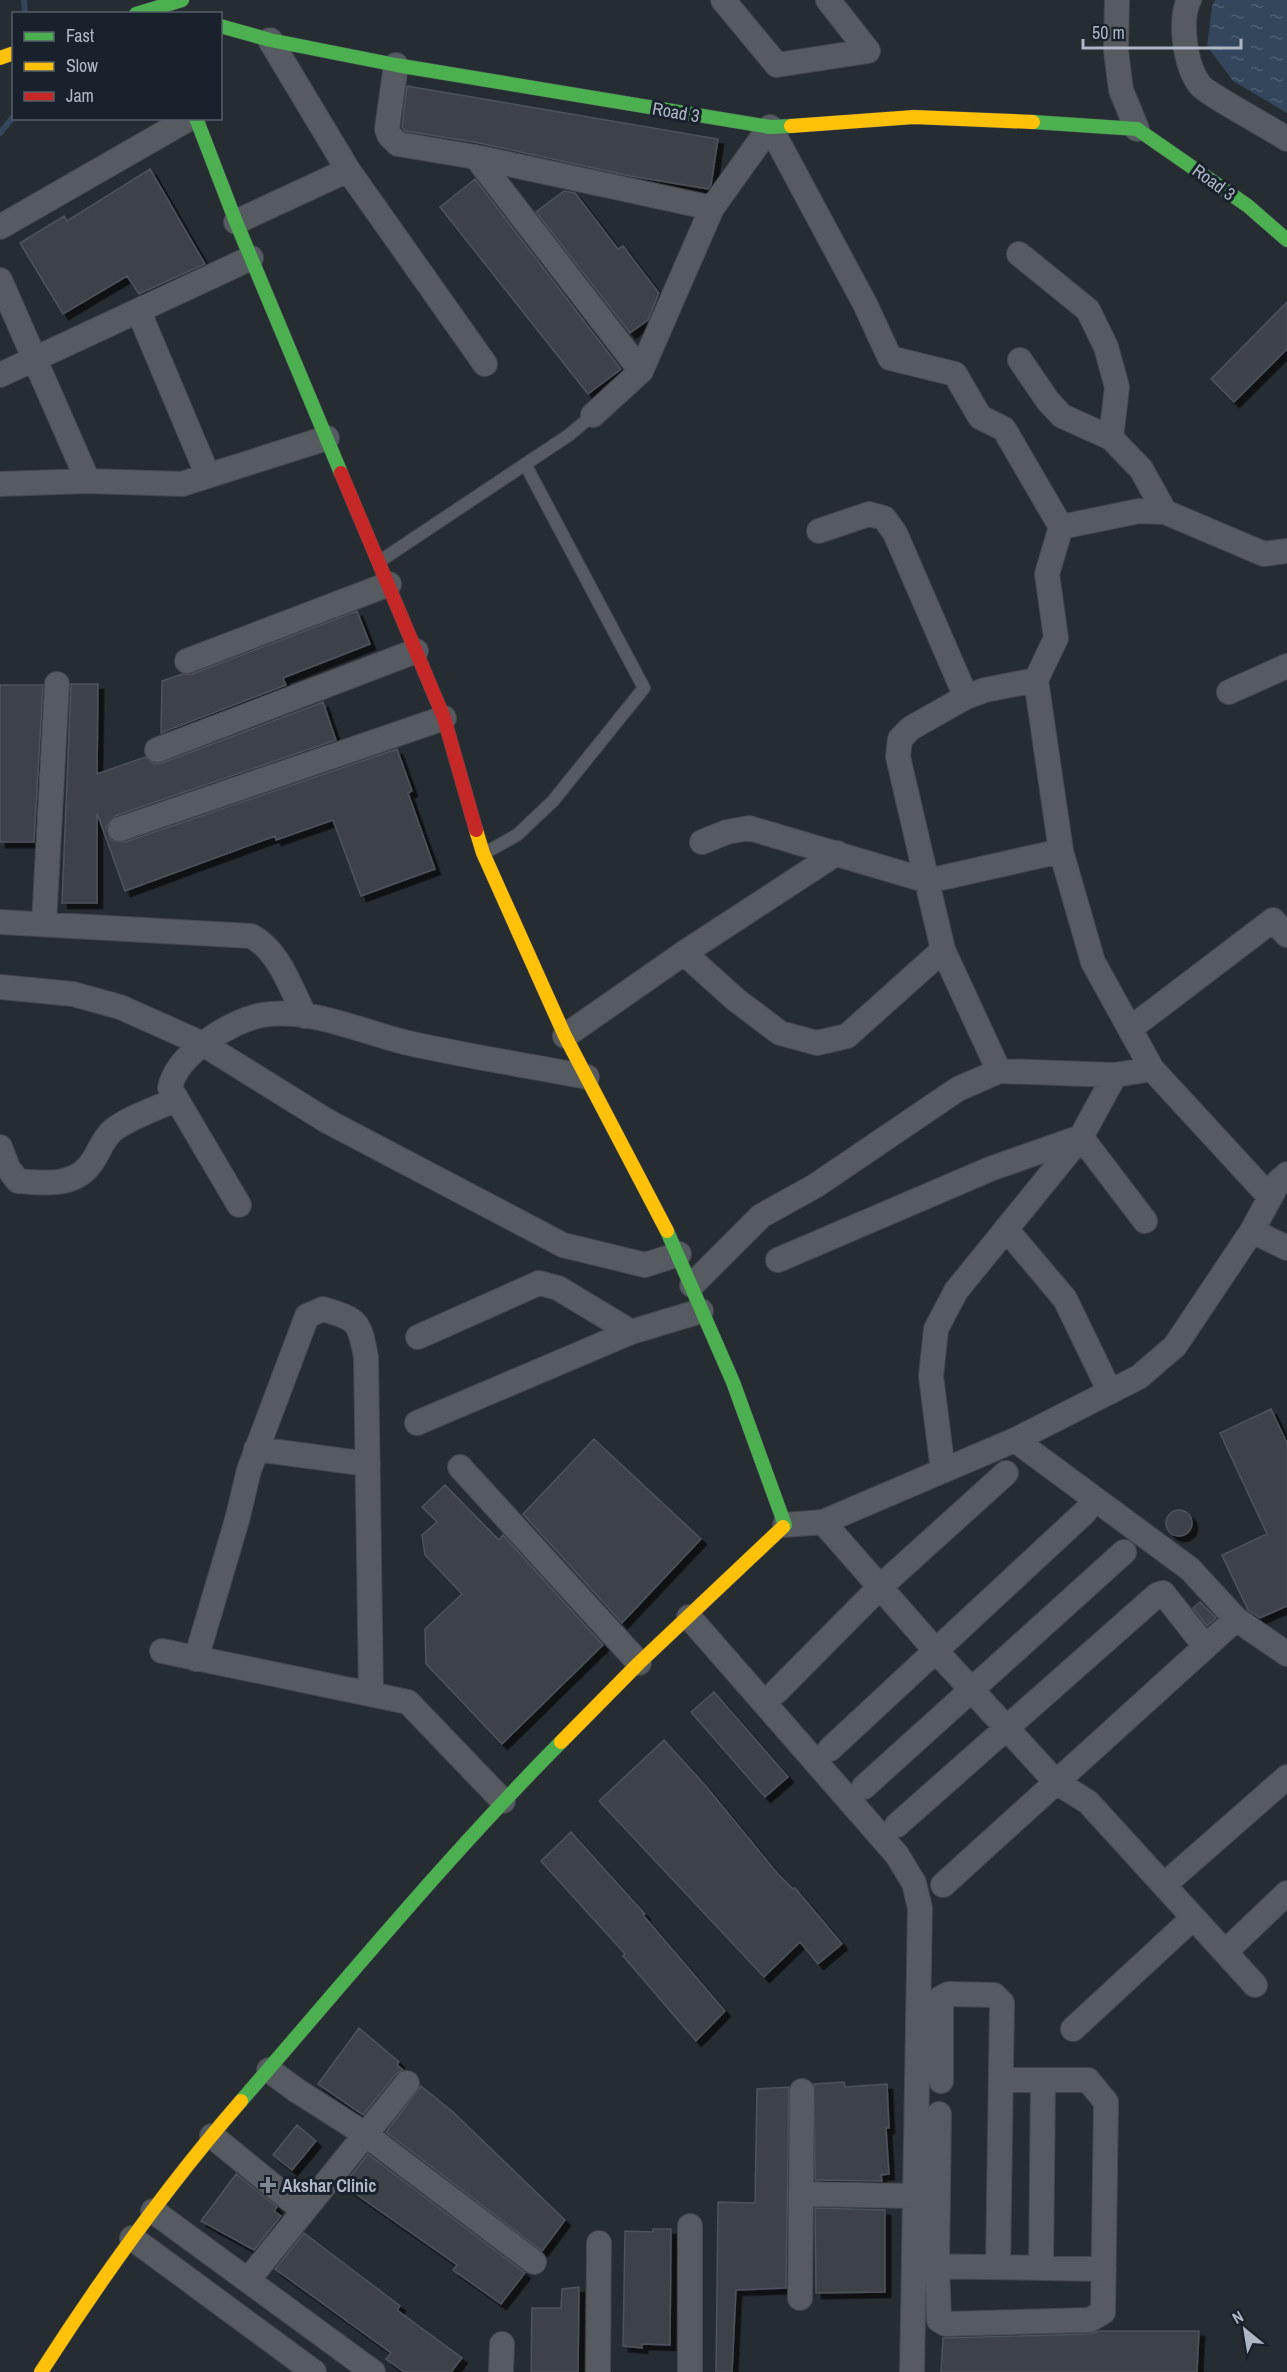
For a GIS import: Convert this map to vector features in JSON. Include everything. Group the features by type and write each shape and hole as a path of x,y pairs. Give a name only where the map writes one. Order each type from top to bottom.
{"street":[{"path":"142,12 182,0"},
{"path":"723,0 777,65 868,51 828,0"},
{"path":"1117,0 1116,51 1121,90 1137,129"},
{"path":"1189,0 1184,10 1185,48 1200,85 1287,139"},
{"path":"156,7 172,12"},
{"name":"Road 3","path":"222,27 270,40 396,65 770,127 914,117 961,117 1137,129 1248,206 1287,240"},
{"path":"270,40 348,170 485,364"},
{"path":"396,65 387,129 392,140 398,144 476,158 712,208"},
{"path":"0,227 187,120"},
{"path":"197,120 236,222 444,718 483,854 565,1036 679,1254 701,1311 733,1382 785,1525"},
{"path":"593,414 641,371 712,208 770,127 865,304 890,358 954,374 980,417 1004,429 1061,527 1047,574 1056,638 1036,680 1060,851 1093,963 1152,1069 1269,1196"},
{"path":"476,158 641,371"},
{"path":"236,222 348,170"},
{"path":"1019,254 1088,310 1106,347 1117,387 1111,438"},
{"path":"0,375 251,258"},
{"path":"0,280 88,481"},
{"path":"139,312 208,476"},
{"path":"1020,360 1048,401 1062,416 1111,438 1141,469 1165,512"},
{"path":"0,484 88,481 182,484 327,438"},
{"path":"1061,527 1139,511 1165,512 1264,554 1287,551"},
{"path":"819,531 869,514 884,518 895,533 966,697"},
{"path":"187,661 388,584"},
{"path":"157,750 416,651"},
{"path":"1229,692 1287,666"},
{"path":"999,1071 943,950 898,758 900,739 911,728 966,697 985,690 1036,680"},
{"path":"44,924 57,684"},
{"path":"120,829 444,718"},
{"path":"702,842 727,832 749,828 928,881 1060,851"},
{"path":"565,1036 684,953 837,853"},
{"path":"1131,1028 1273,920 1287,934"},
{"path":"0,921 251,936 263,942 272,952 305,1016"},
{"path":"684,953 735,999 780,1034 817,1043 847,1036 943,950"},
{"path":"0,987 73,994 120,1007 203,1044 327,1121 564,1245 645,1265 679,1254"},
{"path":"239,1205 170,1088 172,1077 203,1044 228,1026 263,1015 305,1016 405,1042 587,1077"},
{"path":"692,1285 761,1216 815,1186 958,1089 999,1071 1115,1075 1152,1069"},
{"path":"943,1471 931,1376 936,1329 956,1291 1081,1137 1115,1075"},
{"path":"0,1147 8,1168 18,1181 50,1184 72,1178 88,1167 102,1142 113,1130 175,1100"},
{"path":"1081,1137 1145,1221"},
{"path":"777,1260 990,1169 1081,1137"},
{"path":"41,2372 94,2290 212,2136 503,1801 639,1663 785,1525 823,1522 1015,1440 1139,1377 1175,1346 1252,1231 1269,1196 1287,1174"},
{"path":"1006,1229 1065,1299 1110,1392"},
{"path":"1252,1231 1287,1248"},
{"path":"418,1337 539,1283 558,1288 630,1332"},
{"path":"196,1659 256,1449 307,1316 323,1309 349,1317 361,1329 366,1357 371,1693"},
{"path":"417,1423 630,1332 701,1311"},
{"path":"1015,1440 1190,1569 1236,1619 1287,1654"},
{"path":"256,1449 368,1464"},
{"path":"460,1467 639,1663"},
{"path":"776,1692 880,1587 1006,1473"},
{"path":"830,1749 1085,1512"},
{"path":"823,1522 936,1651 1056,1782 1088,1802 1255,1985"},
{"path":"864,1787 1124,1552"},
{"path":"897,1825 1163,1593 1205,1646"},
{"path":"689,1617 897,1855 914,1883 920,1908 915,2196 925,2266 939,2320 946,2324 1090,2320 1099,2317 1103,2312 1106,2102 1088,2080 1001,2080"},
{"path":"943,1885 1236,1619"},
{"path":"162,1651 408,1702 503,1801"},
{"path":"1164,1886 1287,1777"},
{"path":"1225,1953 1287,1893"},
{"path":"1073,2029 1193,1918"},
{"path":"941,2081 941,1998 949,1994 998,1997 1002,2003 998,2267"},
{"path":"269,2070 296,2091 365,2134 534,2262"},
{"path":"1041,2268 1043,2080"},
{"path":"248,2280 407,2083"},
{"path":"800,2298 802,2091"},
{"path":"912,2372 925,2266 939,2114"},
{"path":"212,2136 304,2211"},
{"path":"801,2194 915,2196"},
{"path":"153,2211 372,2372"},
{"path":"690,2226 690,2372"},
{"path":"132,2238 307,2370"},
{"path":"598,2372 599,2243"},
{"path":"925,2266 1104,2269"},
{"path":"501,2372 502,2344"}],"lane":[{"path":"379,562 569,435 593,414"},
{"path":"483,854 517,835 553,801 644,688 525,464"}],"water":[{"path":"1215,0 1287,0 1287,113 1233,81 1207,46 1212,6"}],"building":[{"path":"407,86 718,139 711,185 708,189 630,176 479,143 405,131 402,127"},
{"path":"150,169 205,264 139,294 127,276 63,314 20,243 64,216 67,221"},
{"path":"475,179 621,369 588,394 440,207"},
{"path":"564,191 575,193 618,249 623,246 659,293 648,320 630,333 536,212"},
{"path":"1287,302 1287,349 1234,402 1211,379"},
{"path":"357,611 370,644 283,678 286,685 161,733 162,681 182,674 192,674"},
{"path":"71,684 98,684 97,774 145,757 154,764 162,763 323,702 336,740 115,816 106,827 111,840 125,842 397,749 412,791 408,793 435,869 361,896 333,820 276,840 275,836 125,891 97,813 97,903 62,903"},
{"path":"0,685 43,685 34,842 0,842"},
{"path":"1271,1409 1287,1443 1287,1606 1260,1618 1248,1610 1222,1555 1267,1534 1220,1433"},
{"path":"594,1439 701,1539 622,1623 523,1514"},
{"path":"445,1485 499,1540 503,1535 603,1645 502,1744 426,1664 425,1629 462,1594 425,1555 422,1535 437,1522 422,1507"},
{"path":"1179,1510 1189,1513 1192,1523 1189,1533 1179,1536 1169,1533 1166,1523 1169,1513"},
{"path":"1200,1602 1216,1618 1207,1626 1193,1608"},
{"path":"714,1692 788,1777 765,1797 691,1712"},
{"path":"664,1740 705,1785 778,1874 793,1889 795,1888 842,1944 818,1964 800,1942 764,1977 599,1801"},
{"path":"571,1832 645,1914 643,1915 725,2011 696,2041 623,1956 625,1954 541,1861"},
{"path":"359,2028 399,2062 397,2065 403,2070 396,2074 363,2115 318,2084"},
{"path":"844,2082 845,2087 887,2084 889,2128 886,2128 889,2174 881,2175 882,2181 815,2180 814,2084"},
{"path":"421,2086 453,2112 565,2220 542,2251 386,2132"},
{"path":"789,2087 786,2288 736,2290 732,2372 716,2372 718,2202 755,2203 757,2089"},
{"path":"297,2125 316,2141 292,2170 273,2155"},
{"path":"368,2154 525,2273 501,2304 453,2270 457,2265 343,2185"},
{"path":"236,2174 277,2207 274,2211 281,2216 254,2250 201,2221"},
{"path":"815,2208 885,2210 885,2292 816,2293"},
{"path":"653,2229 671,2229 670,2345 642,2344 642,2348 623,2346 625,2231 653,2232"},
{"path":"304,2233 400,2306 397,2310 462,2358 451,2372 404,2372 386,2359 391,2353 275,2269"},
{"path":"579,2287 578,2372 531,2372 532,2308 561,2308 562,2289"},
{"path":"1100,2331 1199,2331 1197,2372 941,2372 943,2338 1090,2334"}],"waterway":[{"path":"24,0 25,12"},
{"path":"0,133 12,118"}],"traffic: fast":[{"path":"143,12 182,0"},
{"path":"222,27 270,40 396,65 770,127 791,126"},
{"path":"197,120 236,222 341,473"},
{"path":"1033,122 1137,129 1248,206 1287,240"},
{"path":"667,1231 733,1382 785,1525 783,1527"},
{"path":"241,2101 478,1829 561,1742"}],"traffic: slow":[{"path":"0,58 12,54"},
{"path":"791,126 914,117 1033,122"},
{"path":"476,830 483,853 565,1036 667,1231"},
{"path":"561,1742 639,1663 783,1527"},
{"path":"41,2372 136,2233 241,2101"}],"traffic: jam":[{"path":"341,473 444,718 476,830"}],"place":[{"name":"Akshar Clinic","path":"268,2185"}]}
